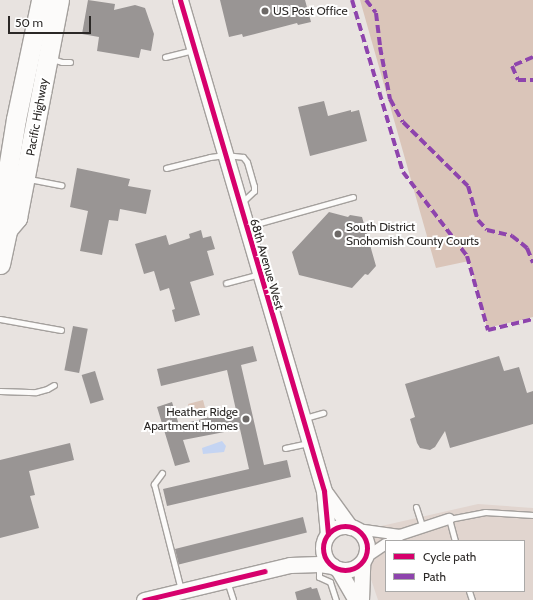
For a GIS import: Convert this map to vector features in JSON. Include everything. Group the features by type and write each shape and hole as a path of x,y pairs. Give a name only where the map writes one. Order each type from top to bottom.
{"highway":[{"name":"Pacific Highway","path":"7,230 1,217 4,175 41,0"},
{"name":"Pacific Highway","path":"0,264 7,230 17,218 26,178 47,57 59,0"}],"street":[{"name":"68th Avenue West","path":"180,0 259,274 324,491 326,537"},
{"name":"68th Avenue West","path":"324,491 354,528"},
{"path":"392,540 400,535 449,519"},
{"path":"290,564 316,548 338,527 400,535"},
{"path":"354,528 365,538 367,545 363,560 361,600"},
{"path":"326,537 323,552 330,566 345,578 356,600"},
{"path":"144,600 290,564 330,566 351,570 385,545"}],"lane":[{"path":"165,57 194,50"},
{"path":"47,57 62,62 70,62"},
{"path":"166,168 210,156 225,155"},
{"path":"26,178 61,185"},
{"path":"246,227 353,197"},
{"path":"226,283 259,274"},
{"path":"0,319 61,330"},
{"path":"0,391 36,392 48,389 54,385"},
{"path":"302,418 323,413"},
{"path":"285,448 309,443"},
{"path":"162,472 154,484 181,591"},
{"path":"416,507 423,528"},
{"path":"455,540 449,519 485,512 533,514"},
{"path":"330,566 319,577 330,582 336,600"},
{"path":"227,580 233,599"}],"shaded area":[{"path":"360,0 533,0 533,317 487,328 469,261 436,268"},
{"path":"203,400 207,415 196,415 191,412 188,404"},
{"path":"478,504 533,508 533,600 378,600 355,532"}],"water":[{"path":"222,441 226,446 224,452 203,454 202,448"}],"building":[{"path":"88,0 115,4 114,10 135,5 145,8 154,34 151,51 141,49 139,58 97,51 99,37 82,34"},
{"name":"US Post Office","path":"220,0 305,0 311,22 298,25 297,23 243,37 242,34 229,37"},
{"path":"324,101 328,116 351,110 351,112 359,110 367,141 310,156 298,107"},
{"path":"77,168 130,179 128,186 151,190 146,214 120,209 118,221 109,220 102,255 80,251 88,211 70,207"},
{"name":"South District Snohomish County Courts","path":"329,212 348,217 350,215 362,217 376,266 368,275 365,274 352,288 299,275 292,252"},
{"path":"201,230 203,238 211,236 215,249 207,251 214,275 190,282 200,315 175,322 172,310 175,309 169,288 160,291 154,271 144,274 135,244 166,235 169,245 190,238 189,234"},
{"path":"73,326 88,329 79,373 64,370"},
{"path":"253,346 257,361 241,365 264,465 287,460 291,477 167,506 163,489 249,469 240,429 183,440 190,462 175,466 157,407 172,402 179,425 236,410 227,370 161,386 157,369"},
{"path":"499,356 504,371 519,367 527,393 533,391 533,424 450,448 445,431 435,447 430,450 420,448 417,443 410,419 415,417 405,384"},
{"path":"95,371 104,400 90,404 82,375"},
{"path":"70,443 74,460 29,471 35,495 30,496 39,528 0,538 0,460"},
{"path":"303,517 307,533 179,564 175,549"},
{"path":"311,587 312,589 317,588 321,600 297,600 295,592"}],"marked path":[{"path":"352,0 403,172 467,256 488,330 533,319"},
{"path":"366,0 376,13 380,47 390,99 403,122 468,186 478,220 487,230 512,236 527,248 533,263"},
{"path":"533,57 512,66 518,80 533,80"}],"cycle path":[{"path":"180,0 324,491 328,534"},
{"path":"341,526 349,526 361,532 367,544 367,548 367,552 361,564 349,570 341,570 329,564 323,552 323,544 329,532 341,526"},
{"path":"144,600 265,571"}],"place":[{"name":"US Post Office","path":"265,11"},
{"name":"South District Snohomish County Courts","path":"338,234"},
{"name":"Heather Ridge Apartment Homes","path":"246,419"}]}
